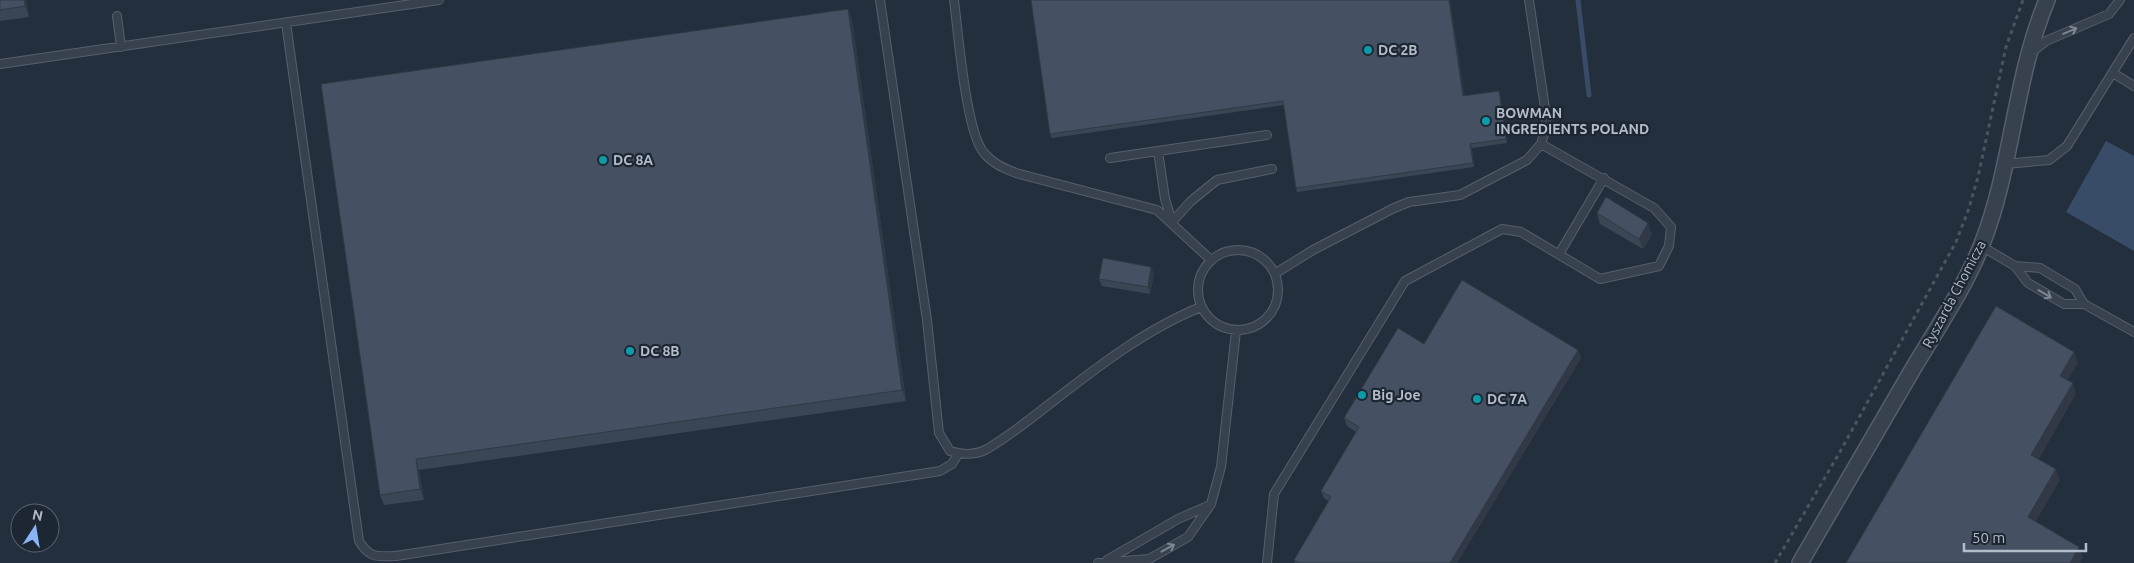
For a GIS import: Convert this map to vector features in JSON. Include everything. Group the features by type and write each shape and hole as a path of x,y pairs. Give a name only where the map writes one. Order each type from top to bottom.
{"street":[{"name":"Ryszarda Chomicza","path":"1800,563 1952,302 1981,246 1994,210 2028,55 2047,0"}],"lane":[{"path":"0,64 439,0"},
{"path":"880,0 927,320 939,434 950,451 958,454 967,454 986,449 1094,370 1161,326 1201,307"},
{"path":"954,0 973,131 983,152 995,164 1016,173 1157,210 1212,260"},
{"path":"1276,273 1313,250 1394,208 1409,202 1460,195 1527,160 1542,144 1546,128 1546,116 1529,0"},
{"path":"2028,55 2046,41 2109,14 2120,0"},
{"path":"116,16 121,47"},
{"path":"286,22 359,540 366,551 379,557 396,556 940,471 952,464 958,454"},
{"path":"2004,164 2049,160 2067,146 2134,38"},
{"path":"2113,73 2134,86"},
{"path":"1110,158 1267,135"},
{"path":"1267,563 1274,494 1405,281 1502,229 1521,232 1600,279 1659,266 1669,246 1671,227 1654,208 1542,144"},
{"path":"1158,151 1165,199 1172,222"},
{"path":"1172,222 1191,201 1217,180 1272,169"},
{"path":"1559,254 1604,178"},
{"path":"1981,246 2016,266 2040,268 2075,289 2084,304"},
{"path":"1236,250 1250,251 1262,257 1276,273 1279,292 1276,305 1270,317 1259,325 1247,330 1236,331 1221,327 1210,319 1201,307 1198,296 1198,283 1203,270 1212,260 1223,253 1236,250"},
{"path":"2016,266 2028,283 2064,304 2084,304 2134,332"},
{"path":"1101,562 1149,559 1188,537 1211,504 1221,467 1236,331"},
{"path":"1101,562 1211,504"}],"path":[{"path":"1775,563 1846,441 1956,242 1978,177 2006,47 2023,0"}],"water":[{"path":"2106,141 2134,156 2134,251 2066,212"}],"building":[{"path":"0,0 24,0 25,6 0,10"},
{"path":"1031,0 1449,0 1463,96 1499,91 1506,139 1470,144 1473,163 1296,188 1283,101 1050,134"},
{"path":"848,9 902,390 416,459 420,489 380,495 321,84"},
{"path":"1606,197 1648,223 1639,239 1597,213"},
{"path":"1103,258 1151,267 1148,287 1099,279"},
{"name":"DC 7A","path":"1462,280 1578,350 1450,563 1300,563 1294,560 1331,497 1321,491 1359,427 1344,418 1398,328 1424,344"},
{"path":"1996,306 2074,352 2060,376 2073,383 2031,455 2056,469 2028,517 2079,547 2070,563 1846,563"}],"waterway":[{"path":"1578,0 1589,95"}],"place":[{"name":"DC 2B","path":"1368,50"},
{"name":"BOWMAN INGREDIENTS POLAND","path":"1486,121"},
{"name":"DC 8A","path":"603,160"},
{"name":"DC 8B","path":"630,351"},
{"name":"Big Joe","path":"1362,395"},
{"name":"DC 7A","path":"1477,399"}]}
